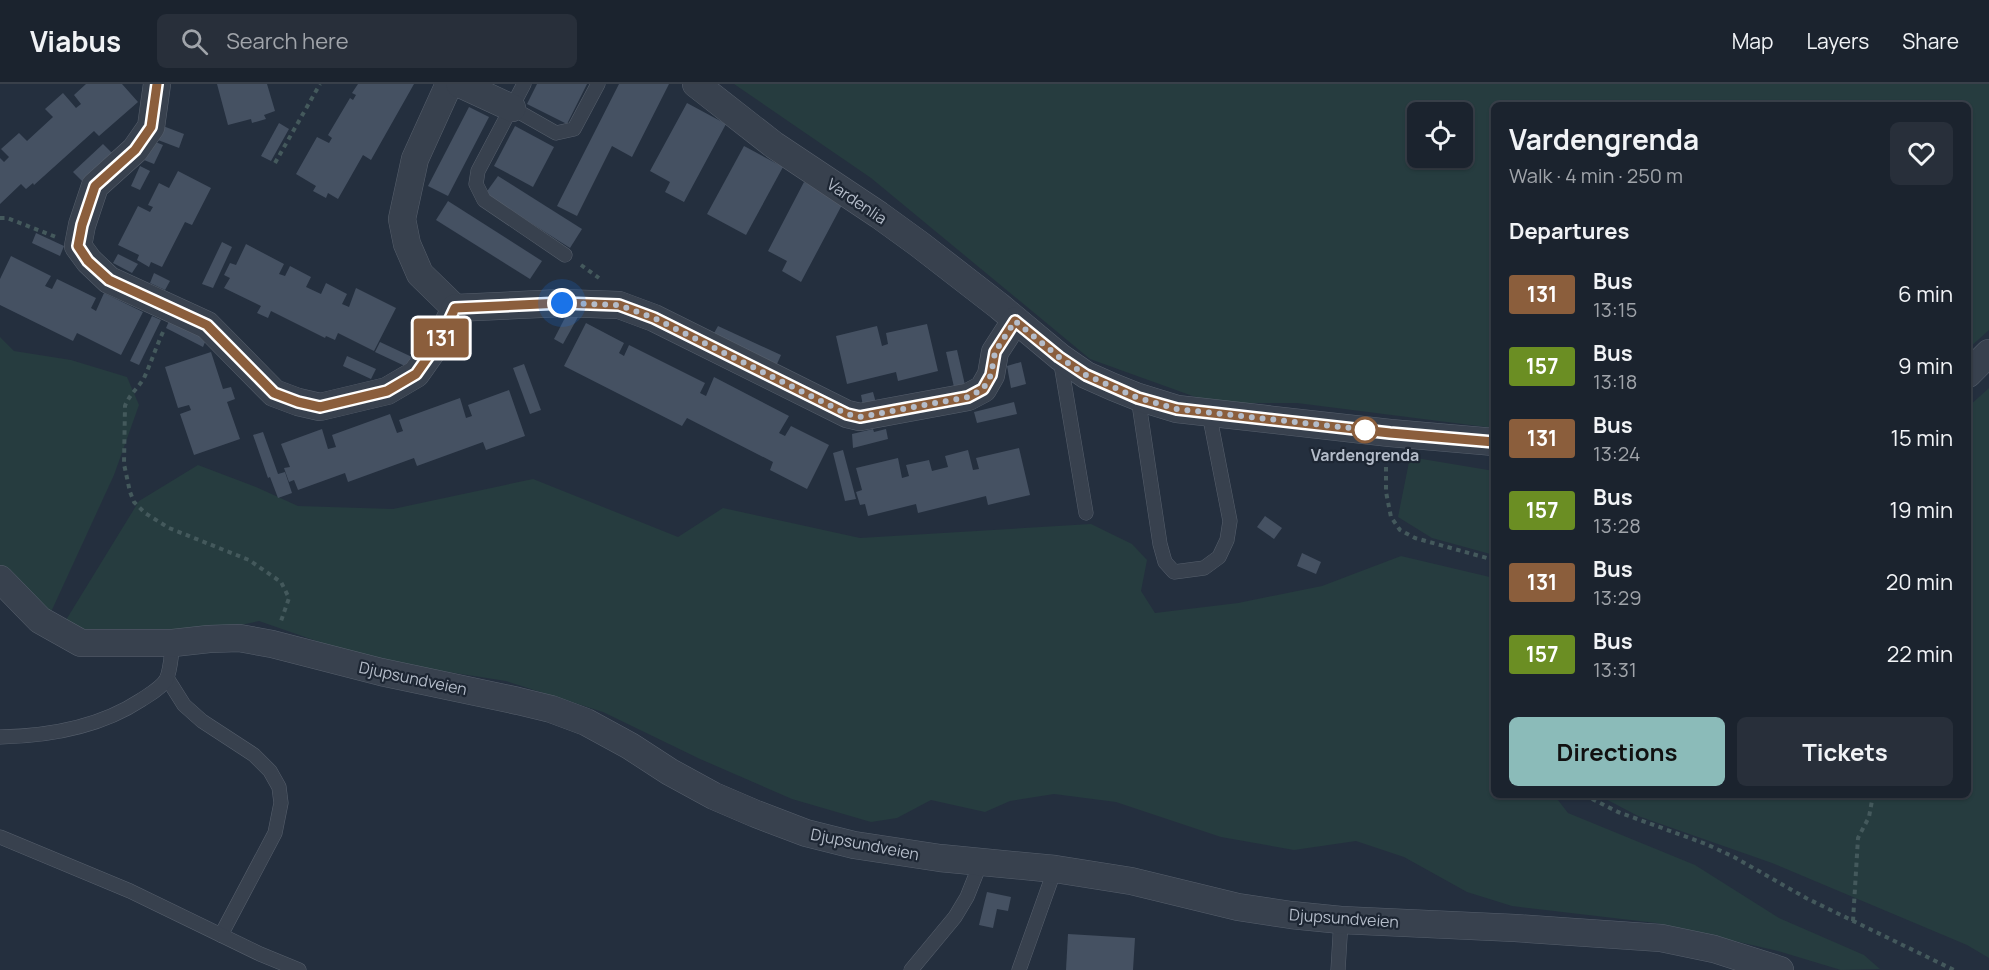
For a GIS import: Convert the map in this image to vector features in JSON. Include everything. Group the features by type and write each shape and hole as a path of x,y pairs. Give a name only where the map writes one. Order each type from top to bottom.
{"street":[{"path":"157,84 151,127 135,150 95,186 82,225 78,246 88,261 109,280 207,325 274,393 320,407 387,391 416,374 440,340 455,308"},
{"path":"449,84 415,159 402,219 407,244 420,274 455,308 562,303 619,305 654,318 847,414 860,417 968,397 983,389 991,375 995,352 1015,321"},
{"path":"460,84 518,96"},
{"name":"Vardenlia","path":"696,84 774,146 871,209 919,244 1059,357 1086,375 1138,398 1177,409 1491,442"},
{"path":"1971,371 1989,352"},
{"name":"Djupsundveien","path":"0,579 40,620 81,643 173,644 239,638 551,709 586,722 714,796 806,833 854,845 940,858 1055,869 1131,880 1238,907 1341,921 1537,929 1660,938 1714,949 1780,970"}],"lane":[{"path":"565,255 483,200 476,184 478,171 518,96 556,133 574,129 598,84"},
{"path":"1059,357 1086,513"},
{"path":"1138,398 1160,544 1165,562 1174,572 1204,568 1219,556 1227,540 1230,521 1209,413"},
{"path":"0,737 64,731 97,722 128,709 157,690 167,678 173,644"},
{"path":"167,678 184,705 202,721 254,755 270,771 279,787 281,803 275,833 221,936"},
{"path":"0,837 130,891 221,936 299,970"},
{"path":"911,970 955,917 967,897 981,862"},
{"path":"1019,970 1055,869"},
{"path":"1338,970 1341,921"}],"path":[{"path":"274,164 320,84"},
{"path":"0,218 7,218 78,246"},
{"path":"174,310 139,387 129,397 125,406 124,464 130,492 145,513 169,528 249,560 280,582 289,598 272,644"},
{"path":"1390,433 1386,458 1386,492 1391,517 1400,530 1416,538 1491,559"},
{"path":"1590,798 1618,812 1734,857 1806,898 1954,970"},
{"path":"1853,921 1858,837 1869,817 1872,798"}],"green space":[{"path":"734,84 1989,84 1989,330 1971,346 1971,102 1491,102 1491,428 1297,403 1212,403 1090,359 871,178"},
{"path":"0,337 14,351 71,360 127,377 139,405 114,475 51,612 0,568"},
{"path":"1989,388 1989,958 1967,945 1772,863 1638,816 1604,798 1971,798 1971,404"},
{"path":"1410,457 1491,470 1491,554 1432,538 1398,517"},
{"path":"198,465 298,506 393,509 533,479 678,537 723,508 860,538 1091,524 1132,544 1147,560 1141,591 1155,613 1238,603 1322,586 1401,556 1491,577 1491,798 1556,798 1568,813 1695,865 1779,918 1864,955 1880,969 1841,970 1778,951 1656,923 1512,906 1467,892 1404,857 1356,841 1294,850 1221,837 1116,802 1054,794 1010,801 985,812 931,800 897,818 871,822 792,799 700,759 603,712 506,681 371,660 259,621 161,643 115,647 66,620 139,501"}],"building":[{"path":"86,84 122,84 138,102 99,136 94,131 34,185 33,183 26,189 21,184 0,204 0,158 4,162 9,157 1,149 19,133 27,141 53,117 45,109 63,93 76,108 81,104 74,95"},
{"path":"217,84 267,84 275,111 264,115 266,119 252,123 251,119 228,125"},
{"path":"358,84 414,84 371,160 363,155 338,199 328,193 326,198 313,191 316,186 296,174 317,137 329,143 332,138 328,135 350,98 353,100 356,95 352,93"},
{"path":"537,84 587,84 567,124 527,104"},
{"path":"619,84 669,84 632,157 612,146 577,216 557,206"},
{"path":"687,103 726,124 684,202 665,192 670,182 650,171"},
{"path":"469,107 489,117 448,196 428,186"},
{"path":"279,123 289,129 271,161 261,156"},
{"path":"163,126 184,134 179,148 158,140"},
{"path":"515,126 554,147 533,187 494,166"},
{"path":"153,141 163,145 154,164 144,160"},
{"path":"103,144 112,153 82,181 73,172"},
{"path":"744,146 783,167 746,235 707,214"},
{"path":"140,166 150,171 140,190 131,186"},
{"path":"178,171 211,188 192,225 185,222 162,267 151,262 149,267 137,260 139,255 118,245 138,206 150,212 153,207 148,205 159,183 169,188"},
{"path":"498,176 582,229 570,248 485,194"},
{"path":"804,182 843,203 801,282 782,271 787,261 768,251"},
{"path":"448,201 542,261 530,279 436,220"},
{"path":"36,233 64,246 60,256 32,243"},
{"path":"222,242 232,247 213,288 202,284"},
{"path":"246,244 284,264 279,274 285,276 290,266 311,277 306,287 321,294 326,283 347,294 342,304 349,307 356,288 396,308 374,351 338,333 335,340 326,336 325,338 271,311 268,318 257,313 261,306 224,288 230,278 224,275 230,263 236,265"},
{"path":"118,254 138,264 132,273 113,263"},
{"path":"11,256 51,276 45,286 52,289 57,279 96,298 91,308 96,311 104,293 143,312 121,355 77,333 73,341 0,305 0,279"},
{"path":"154,273 170,281 165,290 150,283"},
{"path":"568,312 578,317 563,344 554,339"},
{"path":"152,316 161,320 139,365 130,361"},
{"path":"170,319 207,337 203,347 166,328"},
{"path":"586,323 624,343 619,353 624,356 629,345 705,383 700,393 706,396 714,377 789,416 779,433 785,436 791,426 829,445 807,489 770,470 773,462 687,418 682,426 564,366"},
{"path":"927,324 938,371 898,381 896,372 847,384 836,336 877,326 882,346 888,344 886,333"},
{"path":"718,326 781,355 777,364 713,335"},
{"path":"380,342 412,357 407,367 375,352"},
{"path":"957,350 965,385 954,387 946,352"},
{"path":"211,352 223,389 231,387 235,399 227,402 240,439 194,455 180,414 191,410 189,405 178,408 165,367"},
{"path":"347,356 376,369 371,379 343,366"},
{"path":"1021,362 1026,384 1011,388 1007,366"},
{"path":"524,364 541,410 530,414 513,368"},
{"path":"509,390 525,436 486,450 483,442 417,466 414,458 348,482 345,473 298,490 294,480 289,482 284,468 290,467 281,444 322,429 328,449 336,447 332,435 390,414 397,433 403,431 399,420 460,398 466,418 472,416 468,405"},
{"path":"873,392 876,403 863,406 861,395"},
{"path":"1014,402 1017,414 977,423 974,412"},
{"path":"873,429 874,432 886,429 888,439 853,448 852,434"},
{"path":"263,432 278,474 285,472 292,493 278,498 270,477 268,478 253,435"},
{"path":"1019,448 1030,495 988,505 986,496 918,513 916,504 868,516 865,504 860,505 856,492 862,490 856,468 898,458 902,478 909,476 906,465 929,460 932,471 948,467 945,456 968,450 973,470 979,469 976,458"},
{"path":"843,450 856,499 845,501 833,453"},
{"path":"1265,516 1282,528 1274,539 1257,527"},
{"path":"1302,553 1321,562 1316,574 1297,566"},
{"path":"987,892 1011,897 1008,911 997,909 993,928 979,925"},
{"path":"1068,934 1135,938 1133,970 1066,970"}],"bus line":[{"name":"131","path":"157,84 151,127 135,150 95,186 82,225 78,246 88,261 109,280 207,325 274,393 298,402 320,407 387,391 416,374 440,340 455,308 562,303 619,305 654,318 847,414 860,417 968,397 983,389 991,375 995,352 1015,321 1059,357 1086,375 1138,398 1177,409 1390,433 1491,441"}],"place":[{"name":"Vardengrenda","path":"1365,430"}],"route":[{"path":"562,303 619,305 654,318 847,414 860,417 968,397 983,389 991,375 995,352 1015,321 1059,357 1086,375 1138,398 1177,409 1368,430 1365,430"}]}
